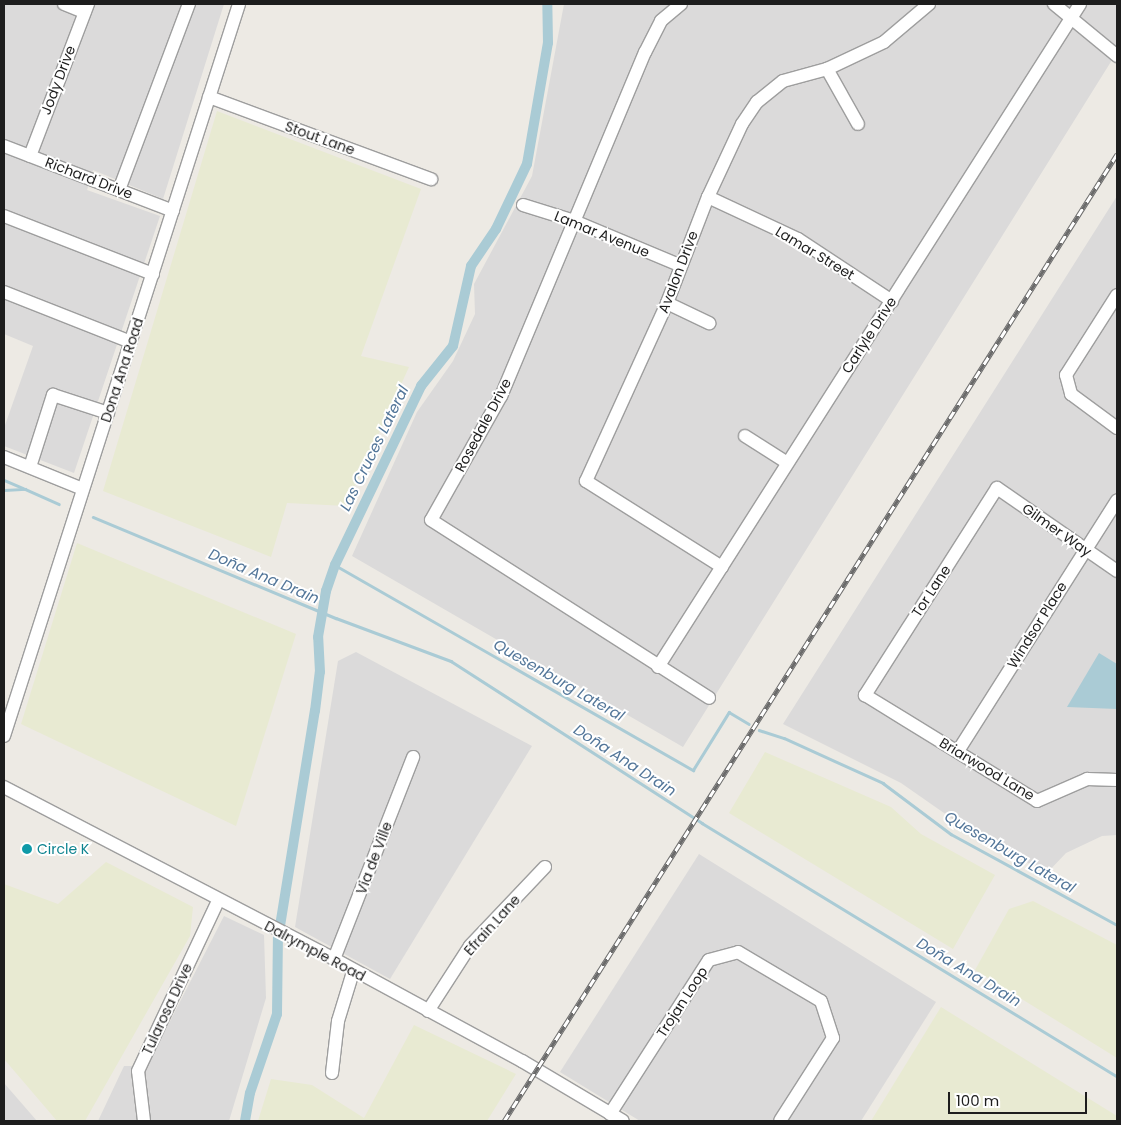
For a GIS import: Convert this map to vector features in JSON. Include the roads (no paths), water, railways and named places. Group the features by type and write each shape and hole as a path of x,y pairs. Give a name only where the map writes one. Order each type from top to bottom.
{"street":[{"path":"64,4 86,8"},
{"path":"119,190 189,4"},
{"name":"Dona Ana Road","path":"4,736 154,274 239,4"},
{"name":"Rosedale Drive","path":"681,4 662,20 645,52 501,396 431,520 709,698"},
{"name":"Avalon Drive","path":"722,567 586,481 667,303 679,265 708,196 742,124 757,102 783,81 827,69 884,42 929,4"},
{"path":"1054,4 1117,56"},
{"name":"Carlyle Drive","path":"658,667 786,462 892,301 1080,4"},
{"name":"Jody Drive","path":"30,156 86,8"},
{"path":"827,69 858,124"},
{"name":"Stout Lane","path":"209,98 431,179"},
{"name":"Richard Drive","path":"4,146 173,211"},
{"name":"Lamar Street","path":"708,196 798,239 892,301"},
{"name":"Lamar Avenue","path":"523,205 574,221 679,265"},
{"path":"4,216 154,274"},
{"path":"4,292 131,342"},
{"path":"1117,295 1066,375 1070,394 1117,428"},
{"path":"667,303 709,323"},
{"path":"30,467 53,395 108,413"},
{"path":"745,436 786,462"},
{"path":"4,456 83,489"},
{"name":"Gilmer Way","path":"997,488 1117,571"},
{"name":"Tor Lane","path":"865,695 997,488"},
{"name":"Windsor Place","path":"958,751 1117,500"},
{"name":"Briarwood Lane","path":"865,695 1037,801 1087,779 1117,780"},
{"name":"Via de Ville","path":"334,959 413,757"},
{"name":"Dalrymple Road","path":"4,788 218,901 334,959 353,972 522,1062 622,1121"},
{"name":"Efrain Lane","path":"428,1011 470,946 545,867"},
{"name":"Tularosa Drive","path":"144,1121 138,1071 218,901"},
{"name":"Trojan Loop","path":"610,1114 709,960 738,952 821,1001 832,1038 780,1121"},
{"path":"332,1073 338,1021 353,972"}],"water":[{"path":"1099,653 1117,664 1117,709 1067,707"}],"waterway":[{"name":"Las Cruces Lateral","path":"280,926 315,711 320,672 318,637 326,591 335,565 421,386 453,346 471,266 496,229 527,164 548,43 547,4"},
{"path":"4,480 23,488"},
{"name":"Doña Ana Drain","path":"4,490 25,489 59,504"},
{"name":"Doña Ana Drain","path":"93,517 336,618 451,661 702,823 1117,1076"},
{"name":"Quesenburg Lateral","path":"335,565 693,770 729,712 749,724"},
{"name":"Quesenburg Lateral","path":"759,730 784,738 883,783 951,834 1117,925"},
{"name":"Las Cruces Lateral","path":"245,1121 250,1093 277,1014 278,937"}],"railway":[{"path":"504,1121 1117,154"}],"place":[{"name":"Circle K","path":"27,849"}]}
